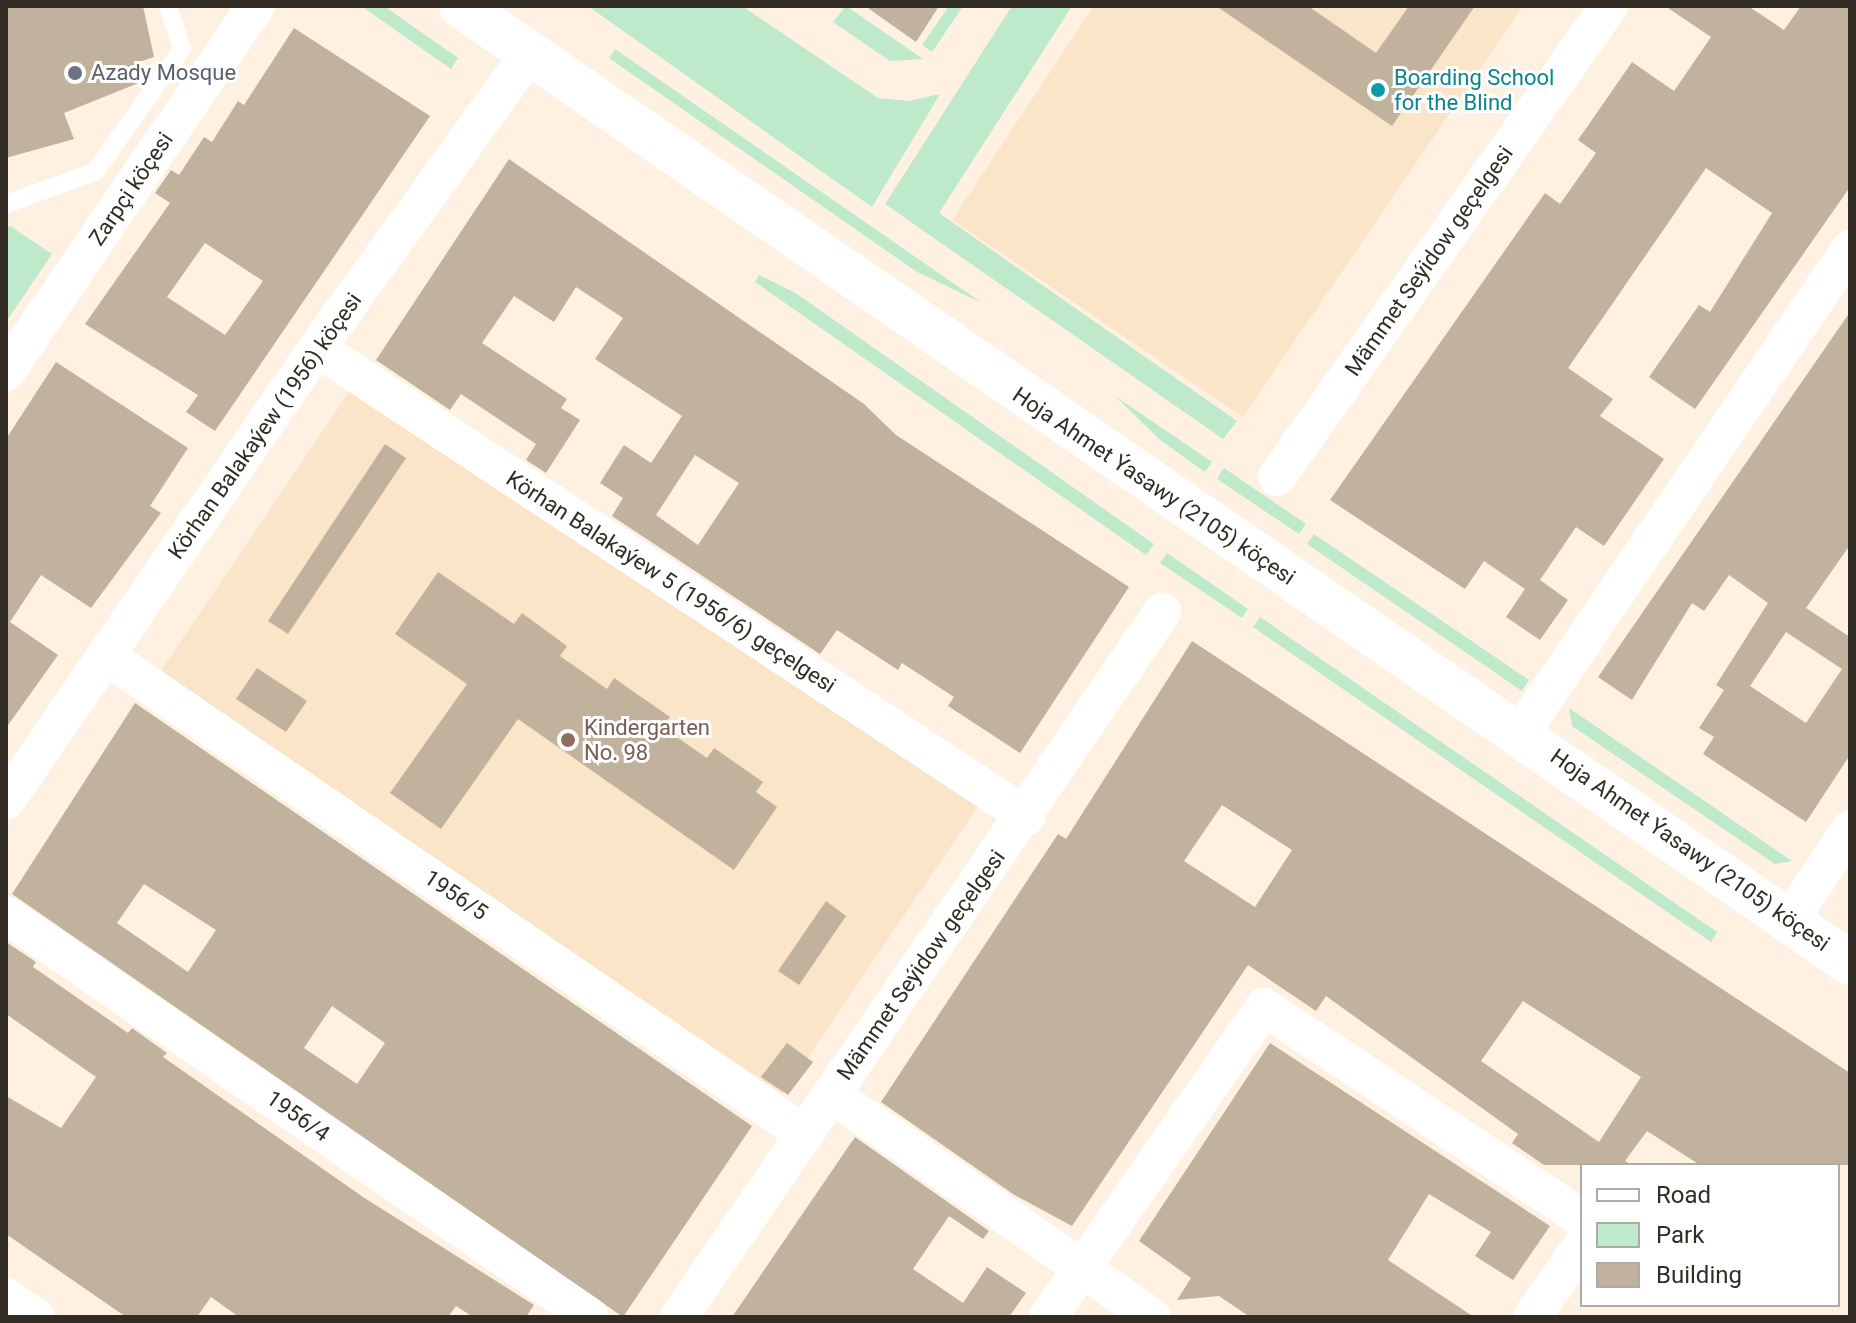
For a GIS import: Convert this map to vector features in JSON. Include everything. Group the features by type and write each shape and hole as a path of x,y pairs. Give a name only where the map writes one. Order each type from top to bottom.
{"street":[{"name":"Zarpçi köçesi","path":"6,372 256,6"},
{"name":"Hoja Ahmet Ýasawy (2105) köçesi","path":"461,6 1233,541 1522,731 1850,963"},
{"name":"Mämmet Seýidow geçelgesi","path":"1277,477 1609,6"},
{"name":"Körhan Balakaýew (1956) köçesi","path":"6,801 317,348 529,54"},
{"path":"1522,731 1850,249"},
{"name":"Körhan Balakaýew 5 (1956/6) geçelgesi","path":"317,348 1026,816"},
{"name":"Mämmet Seýidow geçelgesi","path":"679,1317 1026,816 1162,612"},
{"name":"1956/5","path":"106,656 805,1134"},
{"path":"1789,921 1850,830"},
{"name":"1956/4","path":"6,915 590,1317"},
{"path":"1048,1317 1264,1007 1580,1217"},
{"path":"831,1094 1152,1317"},
{"path":"1532,1317 1580,1249"},
{"path":"6,1297 36,1317"}],"lane":[{"path":"6,204 95,172 182,49 168,6"}],"shaded area":[{"path":"1094,6 1523,6 1243,417 952,220"},
{"name":"Kindergarten No. 98","path":"353,386 979,805 783,1094 158,675"}],"green space":[{"path":"361,6 384,6 458,58 451,69"},
{"path":"588,6 742,6 878,98 909,101 940,94 872,207"},
{"path":"846,6 923,59 890,61 833,22"},
{"path":"949,6 963,6 932,52 922,45"},
{"path":"1012,6 1072,6 939,213 1237,421 1223,439 885,204"},
{"path":"615,49 982,303 917,272 609,58"},
{"path":"10,226 52,254 6,322 6,228"},
{"path":"759,275 797,294 1154,544 1146,555 755,282"},
{"path":"1115,396 1212,462 1205,472 1160,440"},
{"path":"1224,468 1306,524 1299,534 1217,479"},
{"path":"1314,534 1529,680 1522,691 1307,544"},
{"path":"1167,553 1248,609 1242,618 1160,563"},
{"path":"1260,617 1717,932 1711,942 1253,627"},
{"path":"1569,708 1792,861 1775,864 1572,726"}],"building":[{"name":"Azady Mosque","path":"6,6 143,6 154,57 139,62 146,80 64,113 74,139 6,158"},
{"path":"865,6 939,6 916,42"},
{"name":"Boarding School for the Blind","path":"1216,6 1308,6 1376,53 1409,6 1475,6 1392,126"},
{"path":"1665,6 1748,6 1784,30 1801,6 1850,6 1850,187 1695,409 1649,377 1699,305 1710,312 1772,213 1706,168 1568,368 1613,399 1600,416 1664,459 1604,546 1576,527 1540,580 1568,600 1540,640 1506,617 1525,589 1484,561 1465,589 1330,500 1545,193 1560,204 1596,153 1578,140 1632,62 1674,91 1711,37"},
{"path":"294,28 430,116 215,431 186,412 198,395 85,324 170,203 155,193 171,170 179,175 204,137 212,142 238,101 244,105","holes":["205,243 263,281 225,335 167,297"]},
{"path":"509,159 864,404 896,435 1129,587 1020,753 948,706 954,697 902,663 898,670 837,630 820,654 612,516 623,498 600,483 624,445 651,463 682,416 595,359 623,318 576,287 554,322 514,296 482,343 567,399 561,408 580,420 546,473 526,460 536,444 461,394 450,410 376,360","holes":["695,455 739,483 698,545 656,515"]},
{"path":"1850,312 1850,545 1806,608 1850,637 1850,755 1806,822 1703,754 1714,737 1699,728 1724,690 1716,685 1768,603 1729,575 1704,611 1692,603 1632,700 1598,677","holes":["1786,632 1842,669 1806,723 1750,686"]},
{"path":"56,362 188,448 150,506 161,513 91,608 41,575 10,622 58,655 6,728 6,439"},
{"path":"385,444 406,458 288,634 268,621"},
{"path":"438,572 514,624 522,613 567,646 560,656 607,689 614,678 670,717 662,727 707,758 714,748 763,782 756,792 777,807 734,870 518,719 441,829 390,793 467,684 395,634"},
{"path":"1192,641 1850,1073 1850,1165 1697,1163 1647,1131 1625,1161 1628,1163 1544,1165 1512,1143 1518,1134 1326,996 1316,1011 1248,965 1072,1226 1013,1194 881,1102 1058,834 1066,839","holes":["1222,805 1292,850 1255,907 1184,861","1523,1001 1641,1077 1599,1142 1481,1061"]},
{"path":"257,668 307,701 286,732 236,699"},
{"path":"135,703 752,1126 623,1317 12,894","holes":["144,884 216,930 188,972 117,923","332,1006 385,1043 357,1084 304,1048"]},
{"path":"826,901 846,916 799,985 778,971"},
{"path":"6,942 36,962 33,967 128,1033 132,1028 167,1053 163,1057 363,1197 534,1305 526,1317 473,1317 456,1306 448,1317 239,1317 211,1297 197,1317 126,1317 6,1234 6,1096 61,1128 96,1077 6,1014"},
{"path":"787,1043 813,1062 788,1095 761,1077"},
{"path":"1270,1043 1550,1226 1513,1280 1475,1256 1491,1232 1429,1194 1388,1260 1474,1317 1250,1317 1219,1296 1177,1300 1191,1278 1139,1241"},
{"path":"855,1137 989,1231 983,1239 949,1216 913,1269 963,1303 987,1267 1026,1293 1009,1317 732,1317"}],"place":[{"name":"Azady Mosque","path":"75,73"},
{"name":"Boarding School for the Blind","path":"1378,90"},
{"name":"Kindergarten No. 98","path":"568,740"}]}
